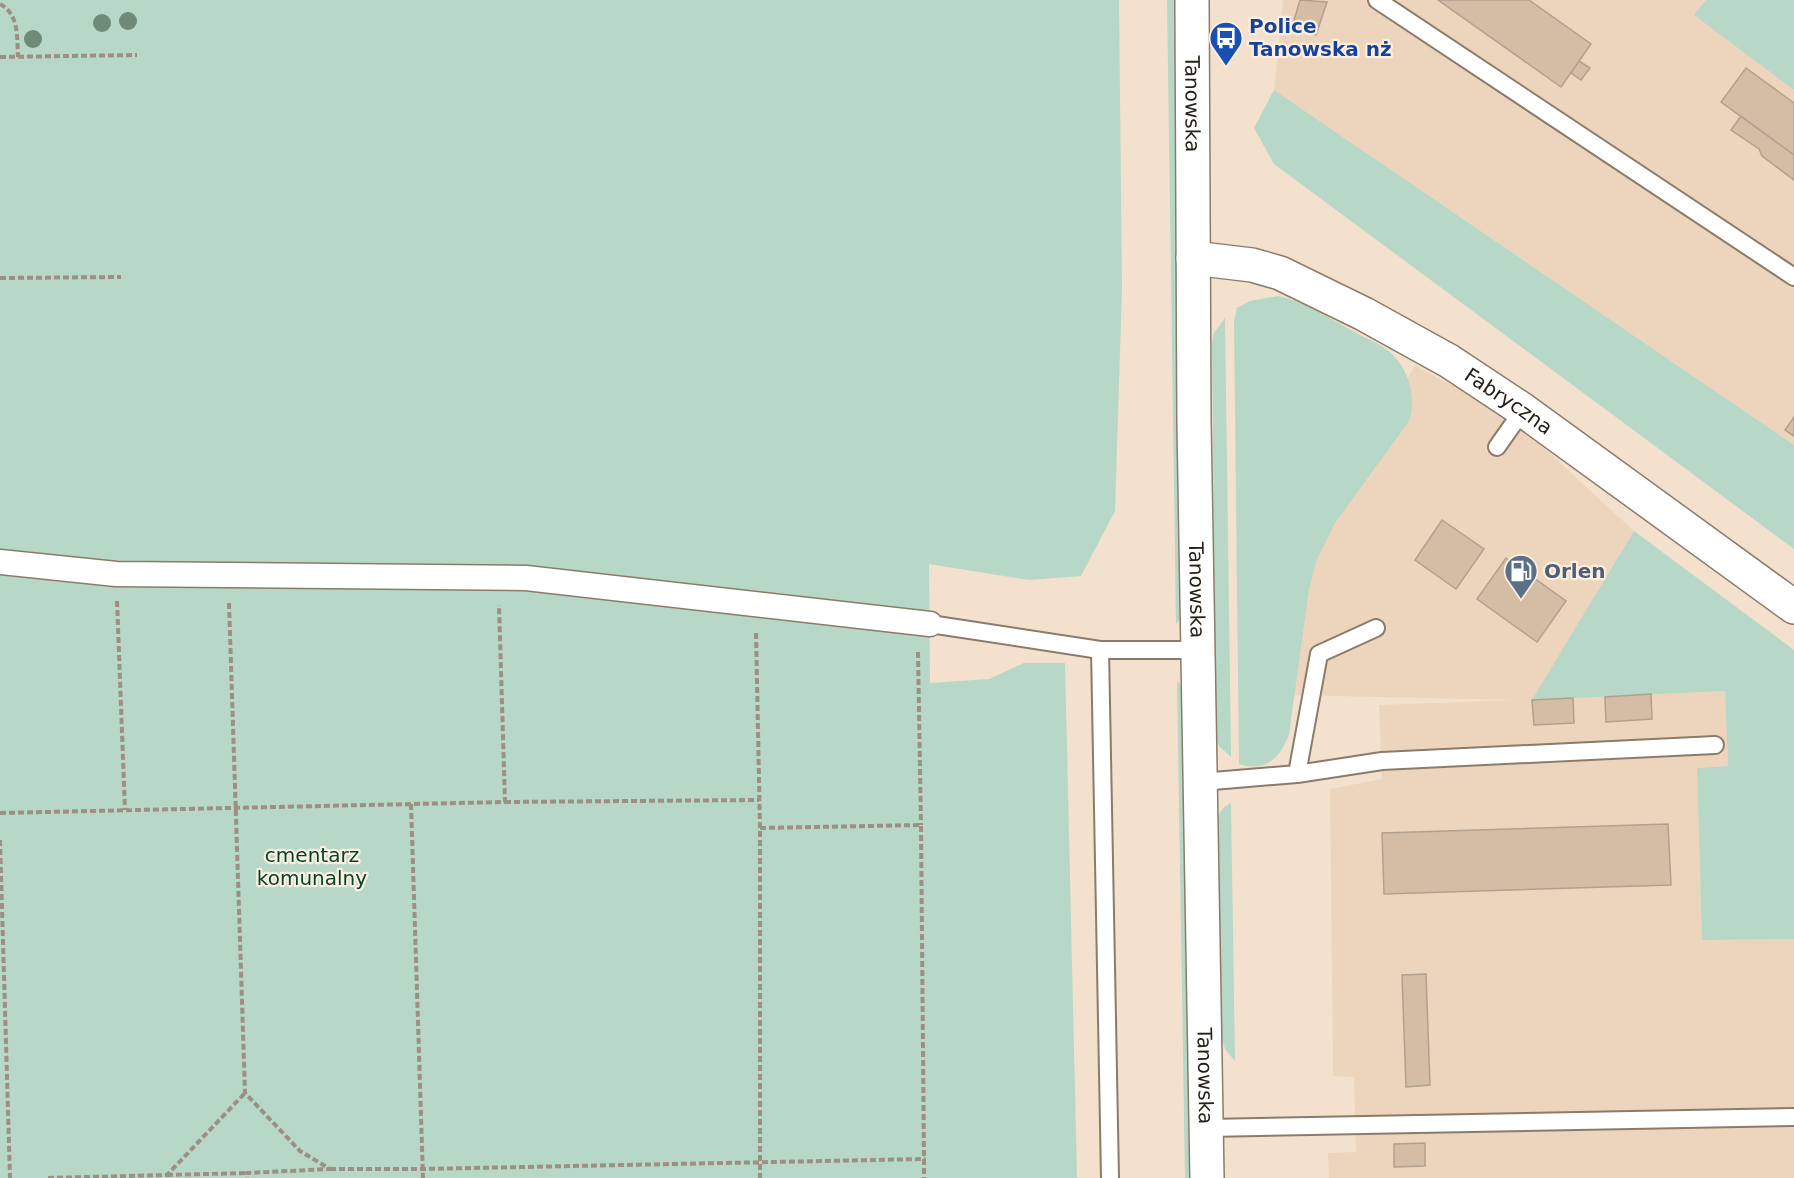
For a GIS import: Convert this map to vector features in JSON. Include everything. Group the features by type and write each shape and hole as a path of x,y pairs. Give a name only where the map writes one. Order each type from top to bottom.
{"main road":[{"name":"Tanowska","path":"1192,0 1194,422 1207,1178"},
{"name":"Fabryczna","path":"1193,258 1244,263 1280,273 1364,314 1449,361 1523,410 1794,607"}],"street":[{"path":"0,562 116,574 526,578 755,606 924,623"}],"lane":[{"path":"1377,0 1794,277"},
{"path":"1497,447 1523,410"},
{"path":"924,623 1100,650 1199,650"},
{"path":"1297,774 1319,654 1376,628"},
{"path":"1100,650 1110,1178"},
{"path":"1201,782 1297,774 1382,761 1715,745"},
{"path":"1207,1128 1794,1117"}],"path":[{"path":"0,4 10,12 15,23 18,57"},
{"path":"0,57 137,55"},
{"path":"0,279 122,277"},
{"path":"116,574 125,810"},
{"path":"228,575 245,1093 300,1151 330,1169"},
{"path":"498,578 505,802"},
{"path":"755,606 760,828 760,1178"},
{"path":"924,623 921,825 924,1178"},
{"path":"0,813 505,802 759,800"},
{"path":"411,804 423,1178"},
{"path":"760,828 921,825"},
{"path":"0,840 10,1178"},
{"path":"167,1175 245,1093"},
{"path":"48,1178 167,1175 247,1176 330,1169 422,1170 924,1159"}],"shaded area":[{"path":"1283,0 1706,0 1695,15 1794,90 1794,445 1274,90"},
{"path":"1415,366 1506,413 1634,531 1533,700 1725,691 1728,766 1697,768 1702,940 1794,939 1794,1178 1329,1178 1328,1153 1356,1152 1354,1077 1333,1076 1330,789 1382,779 1379,705 1515,700 1289,695 1309,541"}],"green space":[{"name":"cmentarz komunalny","path":"0,0 1119,0 1122,288 1115,511 1081,576 1029,580 929,564 930,683 989,679 1024,663 1065,663 1077,1178 0,1178"},
{"path":"1167,0 1175,0 1182,617 1176,624"},
{"path":"1706,0 1794,0 1794,90 1694,15"},
{"path":"1274,90 1794,445 1794,549 1274,164 1254,128"},
{"path":"1278,296 1309,307 1390,352 1404,370 1410,386 1412,404 1409,421 1335,523 1317,559 1309,589 1286,742 1277,756 1265,765 1249,766 1239,764 1234,320 1237,308 1250,301"},
{"path":"1225,318 1231,757 1219,746 1216,738 1212,342 1214,333"},
{"path":"1634,531 1794,650 1794,939 1702,940 1697,768 1728,766 1725,691 1532,700"},
{"path":"1177,680 1182,688 1191,1178 1185,1178"},
{"path":"1231,803 1235,1061 1225,1049 1221,1035 1216,821 1222,810"}],"building":[{"path":"1300,0 1327,2 1316,35 1292,27"},
{"path":"1438,0 1529,0 1591,44 1561,87"},
{"path":"1579,61 1590,68 1581,80 1571,73"},
{"path":"1746,68 1794,103 1794,155 1721,102"},
{"path":"1741,116 1794,155 1794,180 1762,156 1759,149 1731,130"},
{"path":"1794,417 1794,436 1785,430"},
{"path":"1442,520 1484,549 1456,589 1415,560"},
{"name":"Orlen","path":"1506,558 1566,601 1537,642 1477,599"},
{"path":"1651,694 1652,719 1606,722 1605,697"},
{"path":"1573,698 1574,723 1534,725 1532,700"},
{"path":"1668,824 1671,885 1384,894 1382,833"},
{"path":"1426,974 1430,1085 1406,1087 1402,975"},
{"path":"1425,1143 1425,1166 1394,1167 1394,1144"}],"place":[{"name":"Police Tanowska nż","path":"1226,67"},
{"name":"Orlen","path":"1521,600"}]}
